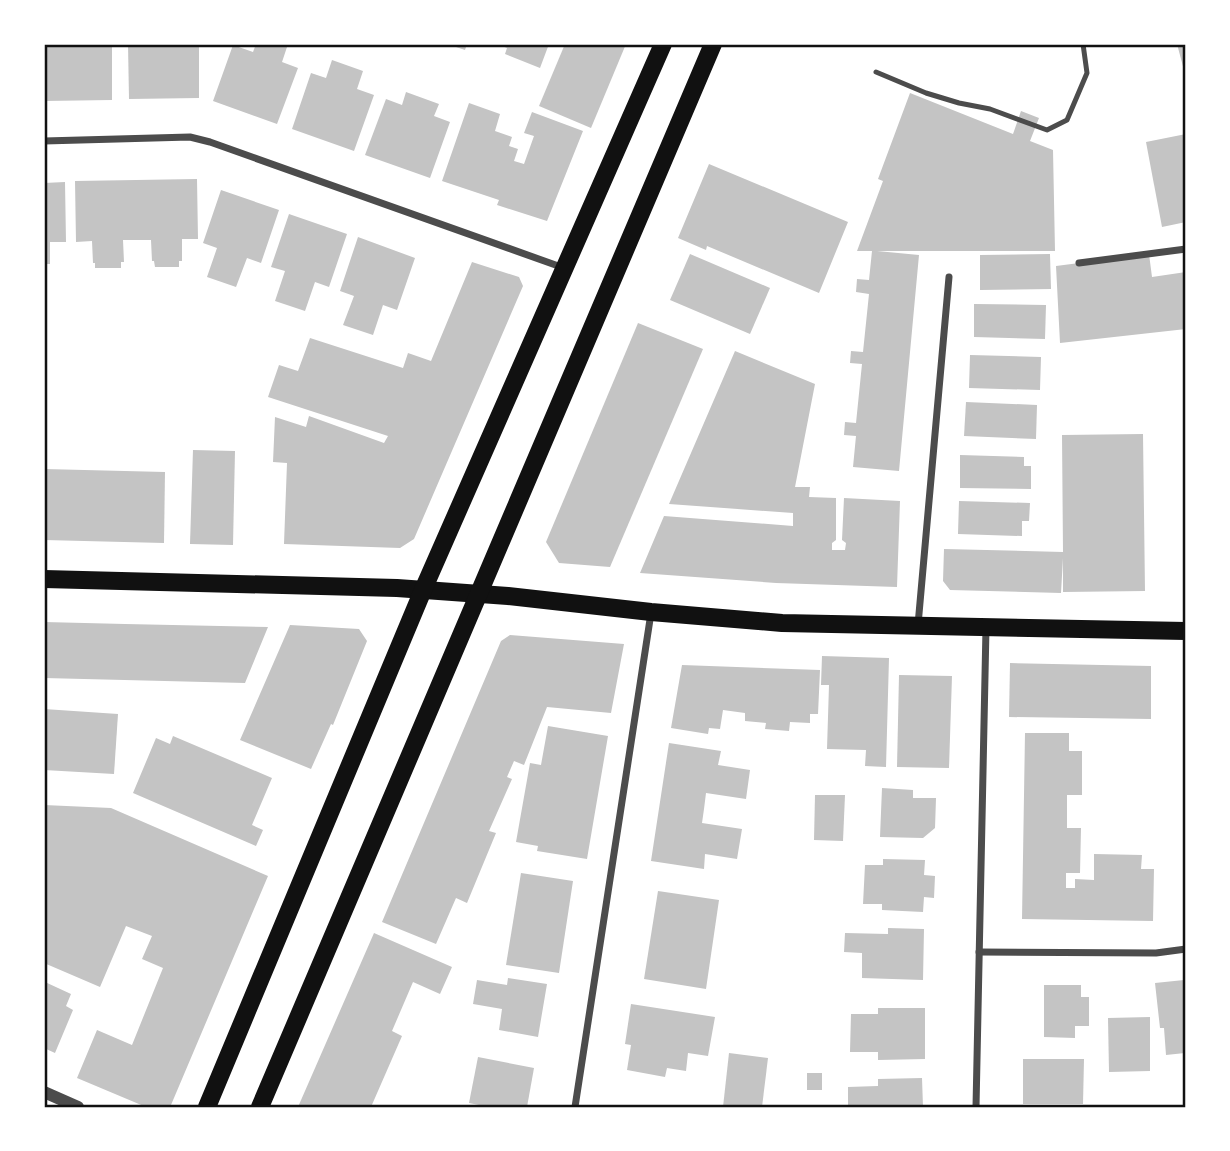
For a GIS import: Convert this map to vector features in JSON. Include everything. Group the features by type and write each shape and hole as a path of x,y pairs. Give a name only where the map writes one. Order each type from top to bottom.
{"main road":[{"path":"206,1107 424,590 663,44"},
{"path":"260,1107 713,44"},
{"path":"44,579 258,583 424,590 782,623 1186,631"}],"street":[{"path":"44,141 190,137 564,268"},
{"path":"1079,263 1186,249"},
{"path":"918,626 949,277"},
{"path":"575,1107 651,612"},
{"path":"975,1107 986,627"},
{"path":"979,951 1156,953 1186,950"},
{"path":"44,1092 78,1107"}],"lane":[{"path":"876,72 926,93 990,109 1047,130 1067,120 1087,73 1083,44"}],"building":[{"path":"44,44 112,44 112,100 44,101"},
{"path":"128,44 199,44 199,98 129,99"},
{"path":"256,44 288,44 282,62 298,68 277,124 213,101 233,45 253,52"},
{"path":"447,44 467,44 465,50"},
{"path":"497,44 549,44 540,68 505,54 507,48"},
{"path":"565,44 626,44 591,128 539,106"},
{"path":"1177,44 1186,44 1186,74 1185,74"},
{"path":"332,60 363,71 357,89 374,95 354,151 292,129 311,73 326,78"},
{"path":"406,92 439,104 434,116 450,122 430,178 365,155 386,99 402,105"},
{"path":"910,93 1013,134 1021,111 1039,118 1030,141 1053,150 1055,251 877,251 919,255 899,471 853,467 856,436 844,435 845,422 856,423 862,364 850,363 851,351 863,352 869,294 856,292 857,279 869,280 872,251 857,251 883,181 878,179"},
{"path":"469,103 500,114 495,131 512,137 509,146 518,149 514,161 524,164 534,136 524,133 532,112 583,131 547,221 497,205 499,200 442,181"},
{"path":"1186,134 1186,222 1162,227 1146,142"},
{"path":"709,164 848,222 819,293 707,246 706,250 678,238"},
{"path":"197,179 198,239 182,239 182,261 179,261 179,267 155,267 151,240 123,240 124,262 121,262 121,268 95,268 92,241 76,242 75,181"},
{"path":"65,182 66,242 50,242 50,264 47,264 47,271 44,271 44,183"},
{"path":"221,190 279,210 261,263 247,258 236,287 207,277 217,248 203,243"},
{"path":"289,214 347,234 329,287 315,282 305,311 275,301 285,271 271,267"},
{"path":"358,237 415,258 397,310 383,305 373,335 343,325 354,296 340,291"},
{"path":"690,254 770,288 750,334 670,300"},
{"path":"1050,254 1051,289 980,290 980,255"},
{"path":"1149,254 1152,277 1186,272 1186,329 1060,343 1056,266"},
{"path":"472,262 519,277 523,286 414,539 400,548 284,544 287,463 273,462 275,417 306,427 309,416 384,443 388,436 268,397 279,365 298,371 310,338 403,368 408,353 431,361"},
{"path":"974,304 1046,305 1045,339 974,337"},
{"path":"638,323 703,349 610,567 559,563 546,542"},
{"path":"735,351 815,384 795,487 810,487 809,497 836,498 836,540 832,543 832,550 845,550 846,543 842,540 844,498 900,501 897,587 776,583 640,573 664,516 793,526 793,513 669,504"},
{"path":"970,355 1041,357 1040,390 969,388"},
{"path":"966,402 1037,405 1036,439 964,436"},
{"path":"1143,434 1145,591 1063,592 1063,558 1061,593 950,590 943,581 944,549 1063,552 1062,435"},
{"path":"193,450 235,451 233,545 190,544"},
{"path":"960,455 1024,457 1024,466 1031,466 1031,489 960,488"},
{"path":"44,469 165,472 164,543 44,540"},
{"path":"959,501 1030,503 1029,521 1022,521 1022,536 958,534"},
{"path":"44,622 268,627 245,683 44,678"},
{"path":"290,625 359,629 367,641 333,725 331,724 311,769 240,740"},
{"path":"510,635 624,644 611,713 547,707 524,765 514,761 507,777 512,779 489,831 496,833 467,903 456,898 436,944 382,922 501,641"},
{"path":"822,656 889,658 886,767 865,766 866,750 827,749 829,685 821,685"},
{"path":"1010,663 1151,666 1151,719 1009,717"},
{"path":"682,665 820,670 818,714 810,714 810,723 790,722 789,731 765,729 766,723 745,721 745,713 723,710 720,729 709,728 708,734 671,728"},
{"path":"899,675 952,676 949,768 897,767"},
{"path":"44,709 118,714 114,774 44,770"},
{"path":"548,726 608,736 587,859 537,851 538,846 516,842 530,763 541,765"},
{"path":"1025,733 1069,733 1069,751 1082,751 1082,795 1067,795 1067,828 1081,828 1080,873 1066,873 1066,888 1075,888 1075,879 1094,880 1094,854 1142,855 1141,869 1154,869 1153,921 1022,919"},
{"path":"173,736 272,778 252,825 263,830 256,846 133,793 156,738 170,744"},
{"path":"669,743 721,751 718,765 750,770 746,799 706,793 702,823 742,829 737,859 705,854 704,869 651,861"},
{"path":"882,788 913,790 913,798 936,798 935,828 923,838 880,837"},
{"path":"815,795 845,795 843,841 814,840"},
{"path":"44,805 111,808 268,876 171,1105 146,1107 77,1078 97,1030 132,1045 163,968 142,959 152,936 126,926 100,987 44,963"},
{"path":"883,859 925,860 924,875 935,876 934,898 924,897 923,912 882,910 882,904 863,904 865,865 883,865"},
{"path":"521,873 573,881 559,973 506,965"},
{"path":"658,891 719,900 706,989 644,979"},
{"path":"888,928 924,929 923,980 862,978 862,953 844,952 845,933 888,934"},
{"path":"374,933 452,967 440,994 413,982 392,1031 402,1036 371,1107 298,1107"},
{"path":"508,978 547,984 538,1037 499,1030 502,1009 473,1004 477,980 507,985"},
{"path":"1184,980 1185,1053 1166,1055 1164,1028 1160,1028 1155,983"},
{"path":"45,982 71,994 66,1006 73,1010 55,1053 44,1048"},
{"path":"1044,985 1081,985 1081,997 1089,997 1089,1026 1075,1026 1075,1038 1044,1037"},
{"path":"631,1004 715,1017 708,1056 688,1053 686,1071 667,1068 665,1077 627,1070 631,1045 625,1044"},
{"path":"878,1008 925,1008 925,1059 878,1060 878,1052 850,1052 851,1014 878,1014"},
{"path":"1150,1017 1150,1071 1109,1072 1108,1018"},
{"path":"729,1053 768,1058 762,1107 723,1107"},
{"path":"478,1057 534,1068 527,1107 489,1107 469,1103"},
{"path":"1023,1059 1084,1059 1083,1104 1023,1104"},
{"path":"807,1073 822,1073 822,1090 807,1090"},
{"path":"922,1078 923,1107 848,1107 848,1087 878,1086 878,1079"}]}
